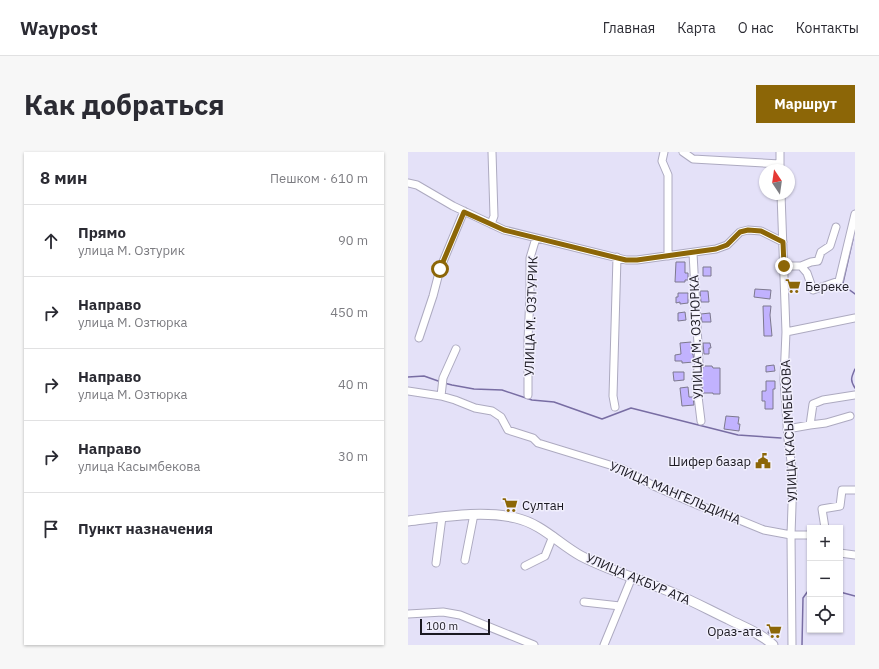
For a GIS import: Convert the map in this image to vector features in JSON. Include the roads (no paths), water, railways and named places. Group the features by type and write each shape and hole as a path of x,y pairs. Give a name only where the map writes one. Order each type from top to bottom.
{"main road":[{"name":"УЛИЦА АКБУР АТА","path":"408,521 474,514 516,518 531,523 553,536 572,550 596,563 672,592 758,634 773,645"}],"street":[{"path":"491,224 494,216 492,152"},
{"path":"664,152 662,161 668,175 668,256"},
{"path":"683,152 693,159 759,165"},
{"path":"780,152 780,164"},
{"path":"408,183 417,185 464,212 504,230 626,260 637,260 716,249 727,245 740,232 748,230 761,231 783,242"},
{"name":"УЛИЦА КАСЫМБЕКОВА","path":"781,200 786,332 784,378 787,428 793,476 791,535 792,645"},
{"path":"419,338 440,269 464,212"},
{"path":"801,266 813,290 839,280 855,214"},
{"path":"784,266 801,266 818,261 821,252 830,246 836,227"},
{"name":"УЛИЦА М. ОЗТУРИК","path":"528,395 530,258 536,238"},
{"name":"УЛИЦА М. ОЗТЮРКА","path":"693,253 699,362 696,380 701,421"},
{"path":"615,407 613,396 617,257"},
{"path":"786,332 855,318"},
{"path":"441,396 443,378 456,349"},
{"name":"УЛИЦА МАНГЕЛЬДИНА","path":"408,391 441,396 475,408 492,411 501,417 508,430 532,438 538,443 623,469 680,498 764,530 791,535 807,535"},
{"path":"810,425 814,404 823,400 855,395"},
{"path":"787,428 826,423 850,416"},
{"path":"825,525 822,509 840,506 842,490 855,490"},
{"path":"465,560 474,514"},
{"path":"436,563 442,518"},
{"path":"524,566 545,556 553,536"},
{"path":"843,553 855,555"},
{"path":"604,645 632,577"},
{"path":"584,602 620,606"},
{"path":"408,614 443,612 460,615 534,645"}],"waterway":[{"path":"853,239 843,283 844,286 855,294"},
{"path":"855,369 852,379 852,383 855,388"},
{"path":"408,377 424,376 441,382"},
{"path":"444,383 474,389 502,390 532,400 554,402 602,419 631,408 738,435 781,438"},
{"path":"802,645 803,598 807,592"},
{"path":"843,593 855,596"}],"place":[{"name":"Береке","path":"793,286"},
{"name":"Шифер базар","path":"763,461"},
{"name":"Султан","path":"510,505"},
{"name":"Ораз-ата","path":"774,631"}]}
